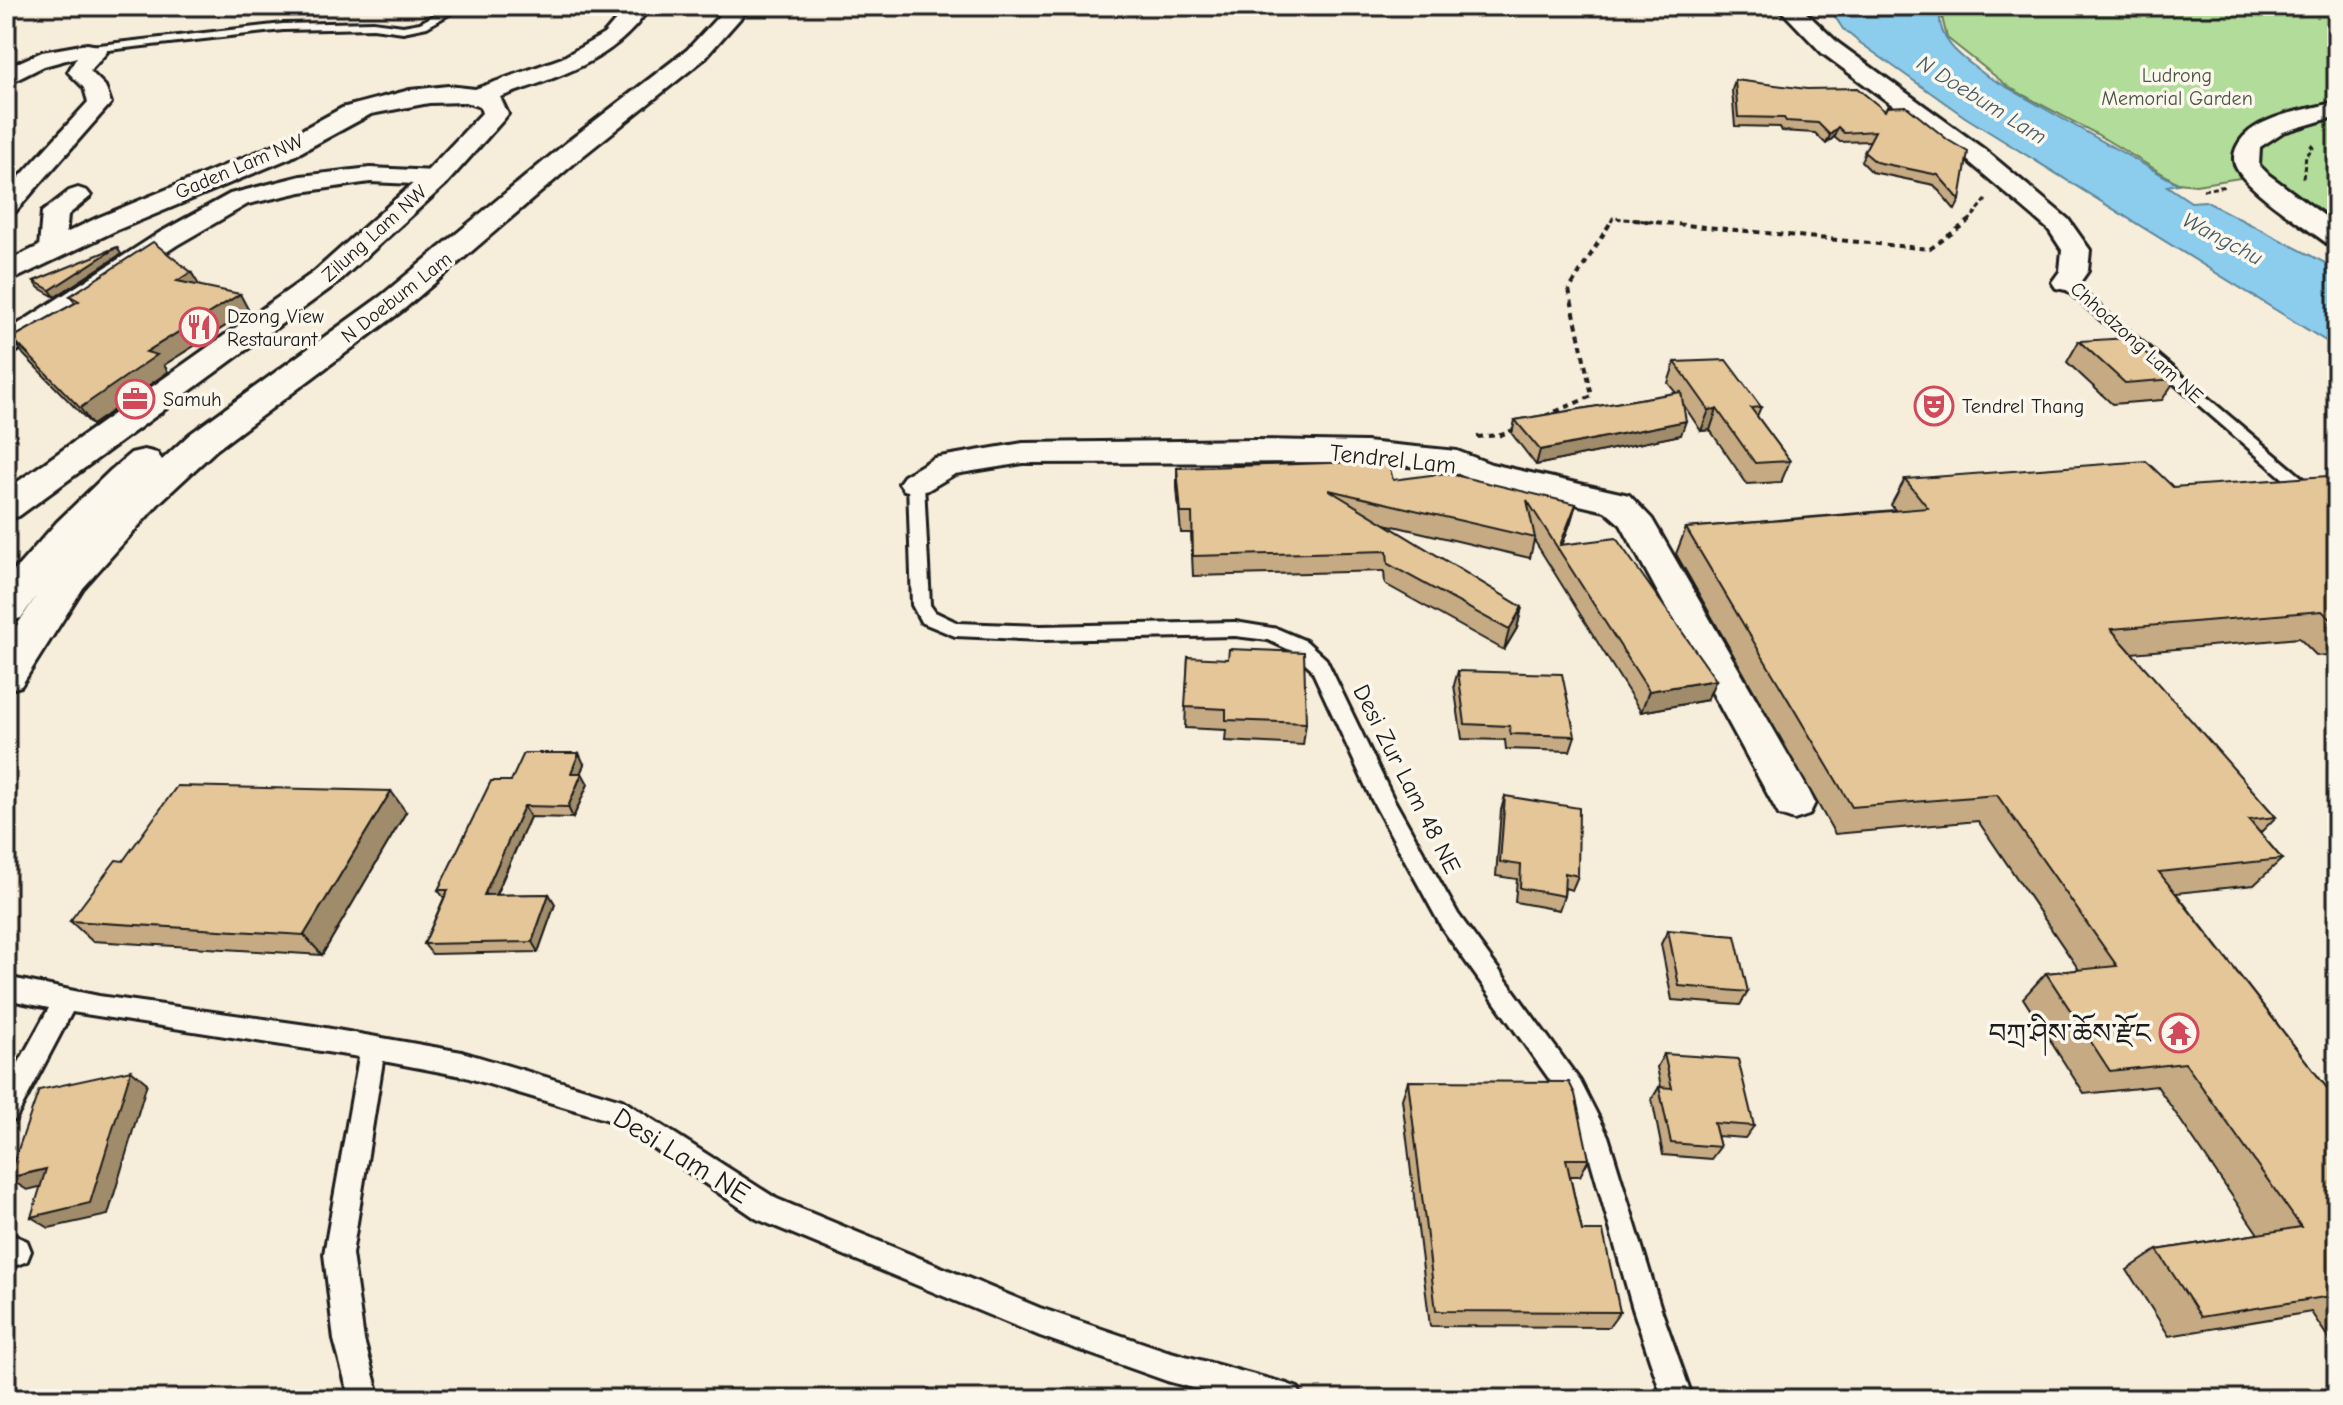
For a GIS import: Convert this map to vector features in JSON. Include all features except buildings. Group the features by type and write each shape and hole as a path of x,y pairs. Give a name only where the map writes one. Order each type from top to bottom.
{"main road":[{"name":"Gaden Lam NW","path":"6,274 52,248 284,151 358,110 385,102 440,95 482,95 579,59 617,37 635,17 639,6"},
{"name":"N Doebum Lam","path":"6,608 39,562 112,488 161,447 321,330 639,81 701,27 719,6"},
{"name":"N Doebum Lam","path":"6,675 69,579 158,483 203,442 392,303 575,149 695,55 740,6"},
{"path":"436,178 495,114 492,103 482,95"},
{"name":"Zilung Lam NW","path":"6,508 325,278 436,178"}],"street":[{"name":"Chhodzong Lam NE","path":"1787,6 1830,48 1976,155 2040,207 2071,239 2076,250 2074,271 2066,282"},
{"path":"6,78 64,52 91,49 96,52 82,64 79,72 94,86 100,103 6,207"},
{"path":"2337,109 2276,125 2253,140 2248,146 2247,156 2247,166 2260,180 2337,238"},
{"name":"Zilung Lam NW","path":"6,345 168,239 239,199 301,184 370,175 436,178"},
{"path":"52,248 55,212 78,196"},
{"name":"Tendrel Lam","path":"916,483 946,465 1023,453 1366,452 1457,461 1481,472 1617,503 1635,519 1794,803"}],"lane":[{"path":"91,49 283,27 373,25 403,29 423,25 458,6"},
{"name":"Chhodzong Lam NE","path":"2066,282 2337,516"},
{"name":"Desi Zur Lam 48 NE","path":"916,483 921,605 928,617 955,629 1041,633 1235,629 1271,634 1299,646 1319,664 1383,800 1450,921 1571,1089 1599,1145 1647,1309 1678,1399"},
{"name":"Desi Lam NE","path":"6,988 462,1064 622,1112 767,1209 1040,1322 1167,1366 1287,1399"},
{"path":"6,1111 66,1000"},
{"path":"365,1399 349,1340 338,1254 373,1047"}],"path":[{"path":"2299,187 2306,156 2313,148 2309,137"},
{"path":"1540,418 1592,396 1569,290 1613,218 1930,249 1968,222 1986,201 1982,180 1970,160 1976,155"},
{"path":"1457,461 1459,439 1501,435 1527,424"}],"green space":[{"name":"Ludrong Memorial Garden","path":"1946,6 2322,6 2337,23 2337,104 2283,116 2250,131 2240,143 2236,158 2240,178 2196,185 2178,183 2095,133 2010,88 1947,38 1942,17"},
{"name":"Ludrong Memorial Garden","path":"2337,113 2337,231 2271,183 2255,162 2261,143 2277,130"}],"water":[{"name":"Wangchu","path":"1828,6 1941,6 1941,28 1946,38 1960,55 1987,76 2178,184 2167,186 2191,202 2205,201 2337,269 2337,348 1965,117 1859,42 1843,29"}],"place":[{"name":"Dzong View Restaurant","path":"199,327"},
{"name":"Samuh","path":"135,399"},
{"name":"Tendrel Thang","path":"1934,406"},
{"name":"བཀྲ་ཤིས་ཆོས་རྫོང","path":"2179,1033"}]}
